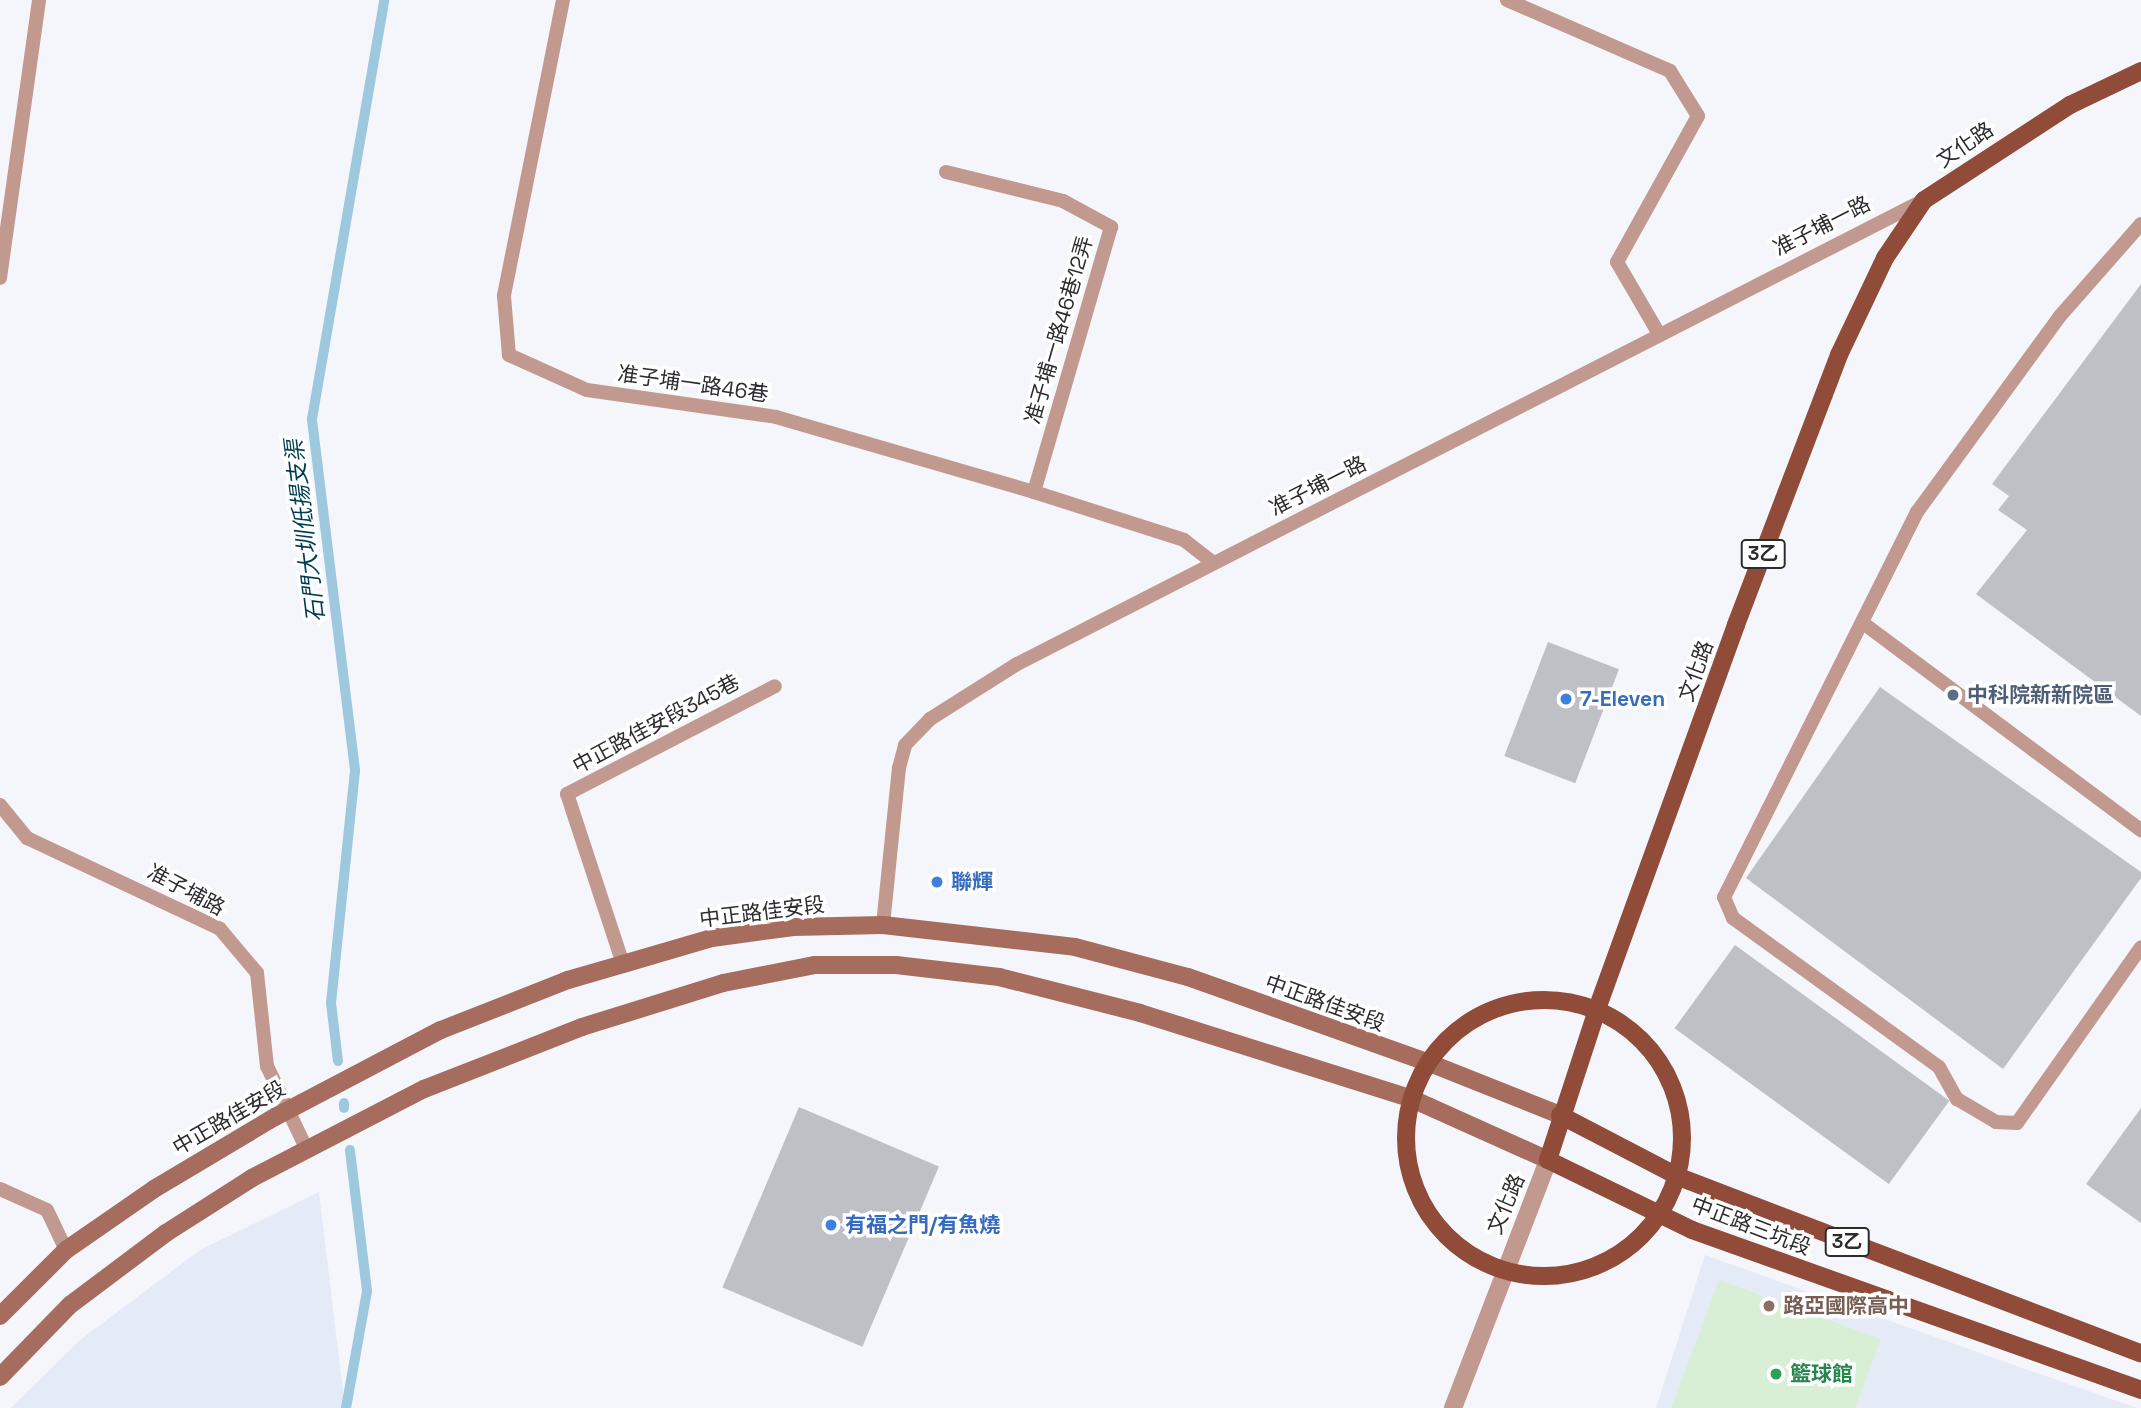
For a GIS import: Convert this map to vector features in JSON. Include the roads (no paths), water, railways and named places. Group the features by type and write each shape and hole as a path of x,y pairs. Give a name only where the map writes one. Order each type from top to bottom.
{"main road":[{"name":"文化路","path":"1548,1160 1560,1115 1598,1007 1839,355 1885,258 1924,200 2070,105 2141,71"},
{"name":"中正路佳安段","path":"0,1316 66,1250 154,1189 288,1110 441,1030 623,964 712,938 793,927 883,925 1076,947 1188,977 1427,1062 1560,1115"},
{"path":"0,1377 70,1305 166,1233 252,1178 424,1089 582,1027 723,983 815,965 896,965 999,976 1140,1013 1410,1098 1548,1160"},
{"path":"1543,999 1598,1007 1622,1023 1655,1054 1682,1114 1679,1177 1661,1216 1636,1245 1573,1276 1502,1273 1453,1247 1413,1192 1404,1147 1410,1098 1427,1062 1457,1029 1495,1009 1543,999"},
{"name":"中正路三坑段","path":"1560,1115 1679,1177 2141,1353"},
{"name":"中正路三坑段","path":"1548,1160 1661,1216 2141,1390"}],"street":[{"name":"文化路","path":"1453,1408 1502,1273 1548,1160"}],"lane":[{"path":"0,278 39,0"},
{"name":"准子埔一路46巷","path":"563,0 504,296 509,355 587,390 776,417 1034,492 1184,540 1213,563"},
{"path":"1507,0 1670,71 1698,116 1616,262 1659,334"},
{"name":"准子埔一路46巷12弄","path":"946,172 1063,201 1111,227 1034,492"},
{"name":"准子埔一路","path":"883,925 898,768 905,746 930,719 1017,664 1924,200"},
{"path":"2141,223 2060,316 1917,512 1724,897 1733,918 1939,1067 1957,1099 1996,1122 2017,1123 2141,947"},
{"path":"1863,623 2141,830"},
{"name":"中正路佳安段345巷","path":"623,964 567,794 775,685"},
{"name":"准子埔路","path":"0,806 27,838 220,929 257,973 267,1066 307,1150"},
{"path":"0,1189 47,1210 66,1250"}],"waterway":[{"name":"石門大圳低揚支渠","path":"338,1061 331,1003 355,770 312,419 384,0"},
{"name":"石門大圳低揚支渠","path":"344,1103 344,1108"},
{"name":"石門大圳低揚支渠","path":"346,1408 367,1291 350,1150"}],"place":[{"name":"中科院新新院區","path":"1953,695"},
{"name":"7-Eleven","path":"1566,699"},
{"name":"聯輝","path":"937,882"},
{"name":"有福之門/有魚燒","path":"831,1225"},
{"name":"路亞國際高中","path":"1769,1306"},
{"name":"籃球館","path":"1776,1374"}]}
